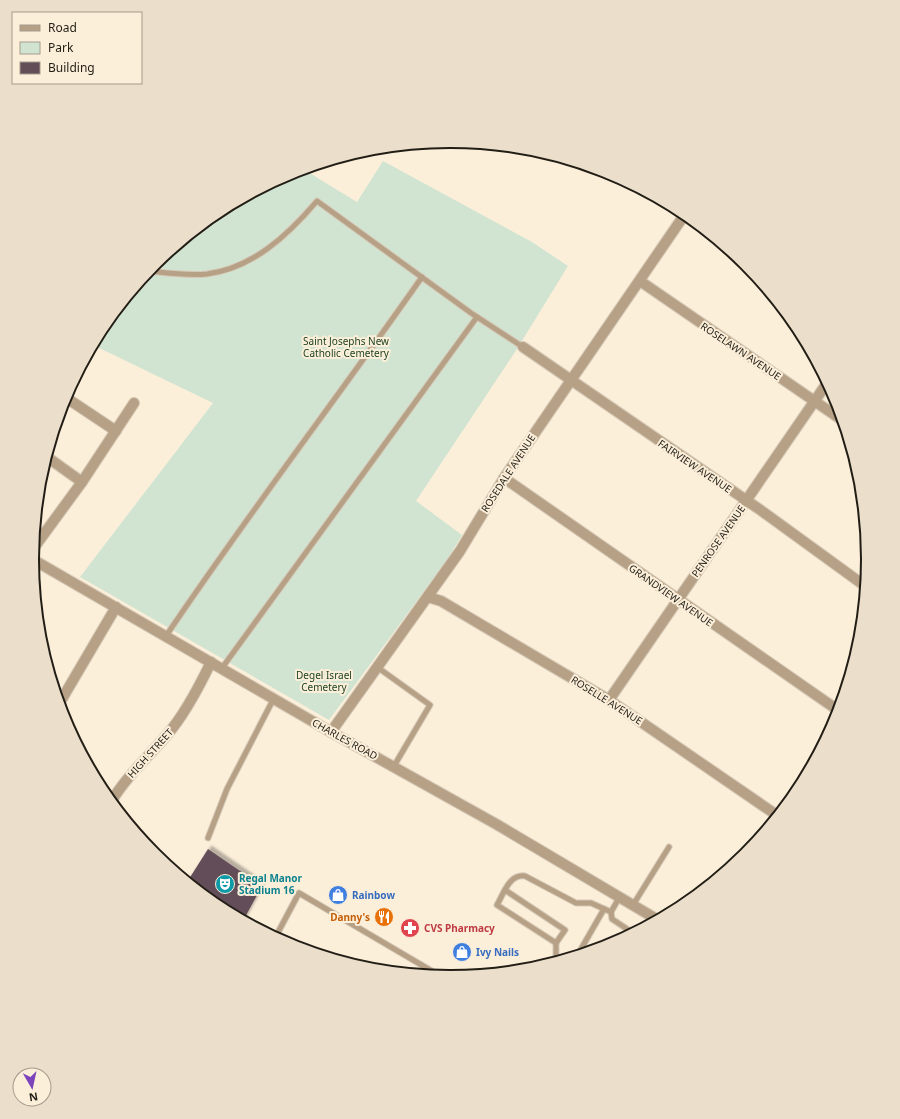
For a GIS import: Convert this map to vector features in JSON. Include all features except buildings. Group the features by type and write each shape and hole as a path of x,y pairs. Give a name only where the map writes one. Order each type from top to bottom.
{"street":[{"name":"ROSEDALE AVENUE","path":"332,732 460,551 504,478 681,220"},
{"name":"ROSELAWN AVENUE","path":"640,281 835,415"},
{"name":"FAIRVIEW AVENUE","path":"523,347 746,501 860,583"},
{"name":"PENROSE AVENUE","path":"610,700 823,388"},
{"path":"71,401 116,431"},
{"path":"40,540 82,482 134,403"},
{"path":"51,460 82,482"},
{"name":"GRANDVIEW AVENUE","path":"504,478 834,707"},
{"name":"CHARLES ROAD","path":"39,563 332,732 496,824 652,917"},
{"name":"ROSELLE AVENUE","path":"428,597 441,601 610,700 774,813"},
{"path":"63,697 116,607"},
{"name":"HIGH STREET","path":"115,797 132,772 174,726 194,696 211,662"}],"lane":[{"path":"156,272 208,274 246,261 265,251 275,243 305,216 317,201 477,316 523,347"},
{"path":"166,636 210,570 348,382 422,277"},
{"path":"222,668 477,316"},
{"path":"377,667 430,705 394,766"},
{"path":"208,838 227,789 274,698"},
{"path":"633,905 669,847"},
{"path":"556,943 497,905 512,878 525,876 576,903 591,902 611,912"},
{"path":"505,890 565,930 556,943 556,956"},
{"path":"278,932 299,893 430,970"},
{"path":"619,898 611,912 612,919 628,930"},
{"path":"581,949 604,909"}],"green space":[{"name":"Saint Josephs New Catholic Cemetery","path":"383,161 532,242 568,266 517,349 416,501 462,535 447,560 329,720 80,577 213,403 98,347 124,309 159,269 179,250 222,218 268,191 310,173 357,202"}],"place":[{"name":"Regal Manor Stadium 16","path":"225,884"},
{"name":"Rainbow","path":"338,895"},
{"name":"Danny's","path":"384,917"},
{"name":"CVS Pharmacy","path":"410,928"},
{"name":"Ivy Nails","path":"462,952"}],"park label":[{"name":"Degel Israel Cemetery","path":"324,680"}]}
